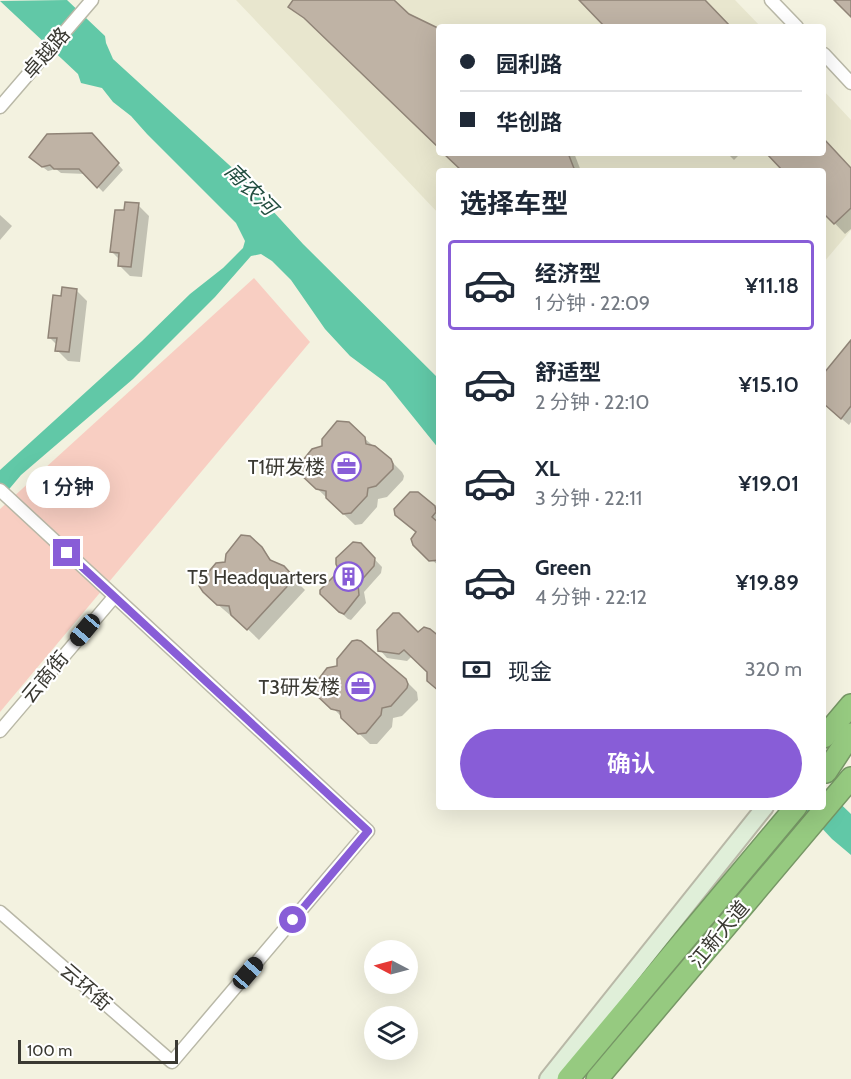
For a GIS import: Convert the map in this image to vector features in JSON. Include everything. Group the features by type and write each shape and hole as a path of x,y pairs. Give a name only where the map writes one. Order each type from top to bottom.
{"highway":[{"path":"826,735 851,705"},
{"path":"826,770 851,734"},
{"path":"826,771 851,742"},
{"path":"801,854 848,785"},
{"name":"江新大道","path":"597,1079 848,785"},
{"name":"江新大道","path":"568,1079 793,810"}],"street":[{"name":"卓越路","path":"0,107 92,0"},
{"path":"771,0 794,24"},
{"path":"826,56 851,83"},
{"path":"0,489 114,597"},
{"name":"云商街","path":"0,731 114,597"},
{"name":"云环街","path":"0,912 172,1062 368,831 114,597"},
{"path":"548,1079 762,810"},
{"name":"江新大道","path":"610,1079 801,854"}],"shaded area":[{"path":"236,0 735,0 758,24 436,24 436,156 826,156 826,93 851,120 851,230 826,260 826,168 436,168 436,211"},
{"path":"254,278 310,342 0,712 0,509"}],"water":[{"name":"南农河","path":"67,0 105,36 113,59 239,174 303,244 436,376 436,445 385,382 350,356 325,329 291,280 272,261 261,254 251,256 215,297 133,379 21,475 0,500 0,470 142,341 190,294 223,268 243,248 245,241 236,223 131,116 113,102 102,88 81,83 78,74 0,1"},
{"path":"826,790 851,814 851,855 805,810 826,810"}],"building":[{"path":"293,0 394,0 409,14 436,27 436,145 304,18 288,7"},
{"path":"579,0 705,0 728,24 602,24"},
{"path":"834,0 851,0 851,17"},
{"path":"92,133 119,163 97,188 79,169 54,169 50,165 42,167 29,157 47,134"},
{"path":"826,141 851,168 851,208 834,224 826,216 826,168 780,168 769,156 826,156"},
{"path":"446,156 569,156 574,168 459,168"},
{"path":"125,202 139,203 131,267 118,266 119,253 110,252 115,210 124,210"},
{"path":"62,287 77,289 69,352 55,351 57,338 48,338 53,295 61,296"},
{"path":"851,340 851,406 841,419 826,406 826,371"},
{"name":"T1研发楼","path":"337,421 349,422 365,437 366,444 375,446 391,459 393,464 393,469 376,486 368,488 367,496 351,513 343,514 326,498 326,491 316,489 298,472 299,465 312,449 322,446 322,439"},
{"path":"410,492 418,492 435,506 436,512 432,517 436,520 436,560 429,561 413,545 411,539 416,532 395,515 394,509"},
{"path":"241,535 250,536 262,547 270,560 284,566 295,578 247,630 231,615 229,606 217,605 199,586 216,563 225,562 226,554"},
{"name":"T5 Headquarters","path":"353,542 361,543 375,558 374,566 358,584 359,595 344,614 320,594 320,590 339,571 336,558"},
{"path":"393,613 399,613 418,632 424,627 436,634 436,689 427,681 427,672 404,650 399,654 378,651 377,630"},
{"name":"T3研发楼","path":"357,640 406,679 408,684 391,706 382,708 381,715 366,733 358,734 341,718 340,711 331,709 313,692 314,685 327,668 337,666 337,659 352,641"}],"place":[{"name":"T1研发楼","path":"346,467"},
{"name":"T5 Headquarters","path":"348,577"},
{"name":"T3研发楼","path":"361,687"}],"route":[{"path":"67,553 368,831 293,920"}]}
